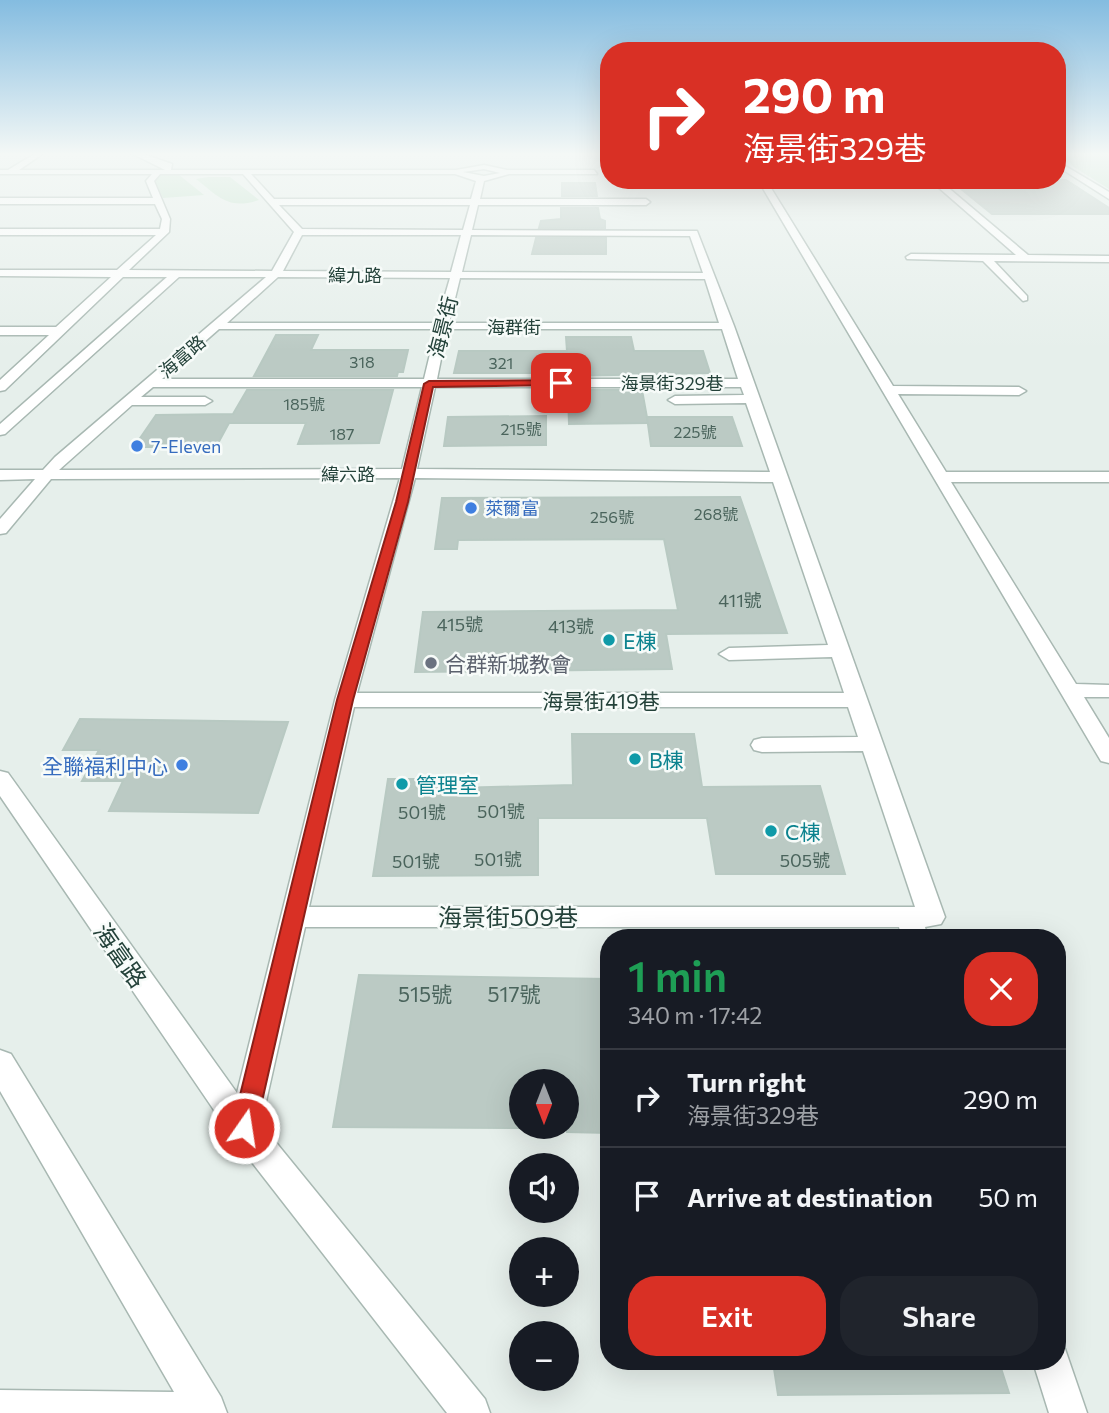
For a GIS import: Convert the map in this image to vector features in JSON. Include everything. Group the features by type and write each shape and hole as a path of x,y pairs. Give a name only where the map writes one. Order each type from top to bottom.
{"street":[{"path":"0,387 164,232 166,219"},
{"path":"288,219 299,232 694,233 872,744 918,923"},
{"name":"海景街","path":"244,1128 345,700 407,474 442,327 472,219"},
{"path":"785,219 1109,756"},
{"path":"979,219 1025,258"},
{"path":"0,244 29,224"},
{"path":"0,232 164,232"},
{"name":"海富路","path":"0,529 46,475 276,274 299,232"},
{"path":"649,242 698,241"},
{"path":"911,257 1109,259"},
{"path":"986,258 1023,298"},
{"name":"緯九路","path":"0,274 710,276"},
{"path":"0,431 176,274"},
{"name":"海群街","path":"217,326 730,333"},
{"path":"0,331 58,331"},
{"path":"679,339 730,333"},
{"path":"166,371 239,371"},
{"name":"海景街329巷","path":"151,383 429,384 750,391"},
{"path":"888,390 1019,391"},
{"path":"675,400 750,391"},
{"path":"129,401 205,401"},
{"name":"緯六路","path":"0,475 780,477"},
{"path":"940,477 1109,477"},
{"path":"729,654 840,651"},
{"path":"1070,690 1109,691"},
{"name":"海景街419巷","path":"345,700 857,700"},
{"path":"762,745 872,744"},
{"name":"海富路","path":"0,779 244,1128 471,1413"},
{"name":"海景街509巷","path":"294,917 918,923"},
{"path":"0,1063 207,1412"},
{"path":"1055,1370 1069,1413"},
{"path":"0,1409 207,1412"}],"building":[{"path":"600,219 605,221 605,228 539,228 541,221"},
{"path":"536,238 606,238 606,254 532,254"},
{"path":"276,335 318,335 311,350 408,350 403,372 398,372 397,376 254,376"},
{"path":"566,337 631,337 634,351 703,351 710,373 567,376 567,373 454,373 459,351 567,351"},
{"path":"247,390 393,390 379,443 298,444 306,423 229,423 216,447 134,447 156,415 233,414"},
{"path":"568,390 642,390 648,423 569,424"},
{"path":"546,416 546,445 444,446 448,417"},
{"path":"647,417 732,417 742,446 651,446"},
{"path":"740,497 787,633 666,634 672,669 415,672 423,612 678,610 664,539 458,540 457,549 435,549 442,498"},
{"name":"全聯福利中心","path":"80,719 288,722 258,813 109,811 123,781 82,781 99,750 63,750"},
{"path":"572,734 694,734 702,787 820,786 845,874 716,874 707,818 538,818 538,875 373,876 388,779 417,779 416,789 573,785"},
{"path":"359,975 600,979 600,1133 579,1132 579,1069 509,1069 509,1128 333,1127"},
{"path":"774,1370 1002,1370 1009,1393 778,1395"}],"place":[{"name":"7-Eleven","path":"137,446"},
{"name":"萊爾富","path":"471,508"},
{"name":"E棟","path":"609,640"},
{"name":"合群新城教會","path":"431,663"},
{"name":"B棟","path":"635,759"},
{"name":"全聯福利中心","path":"182,765"},
{"name":"管理室","path":"402,784"},
{"name":"C棟","path":"771,831"}],"route":[{"path":"244,1128 345,700 402,502 429,384 561,383"}]}
